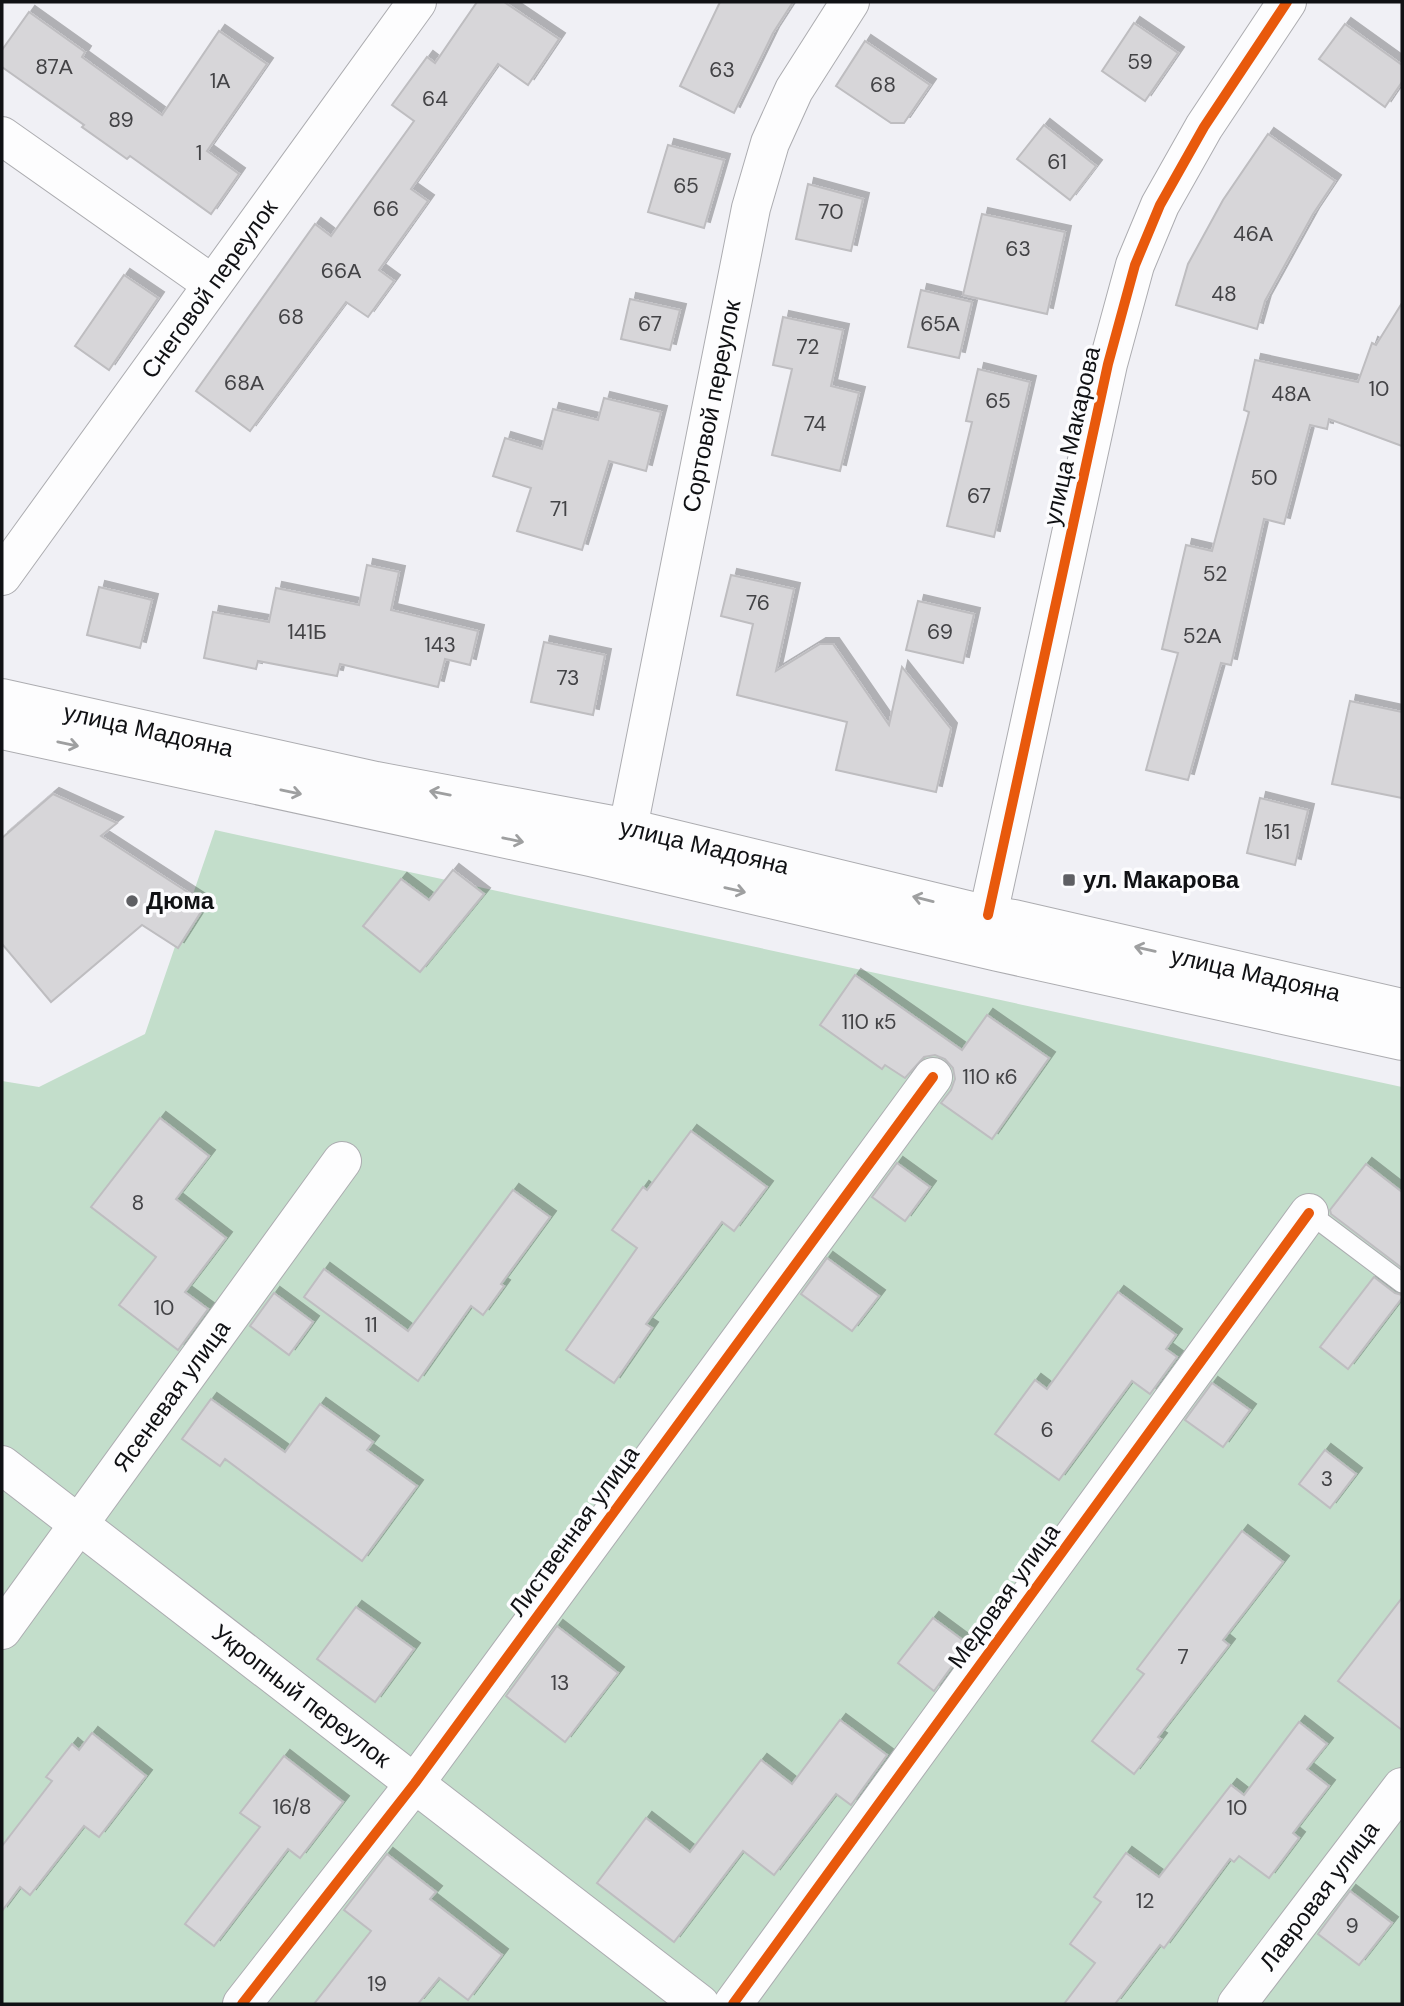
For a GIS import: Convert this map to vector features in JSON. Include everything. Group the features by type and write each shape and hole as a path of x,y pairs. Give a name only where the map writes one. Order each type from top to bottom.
{"street":[{"name":"Снеговой переулок","path":"2,576 416,2"},
{"name":"Сортовой переулок","path":"628,828 751,208 770,143 794,90 850,2"},
{"name":"улица Макарова","path":"988,915 1108,364 1135,265 1160,205 1204,127 1287,2"},
{"path":"2,136 212,284"},
{"name":"улица Мадояна","path":"2,698 376,781 628,828 988,915 1025,921 1402,1008"},
{"name":"улица Мадояна","path":"2,730 590,856 998,952 1402,1041"},
{"name":"Лиственная улица","path":"242,2004 415,1783 933,1077"},
{"name":"Ясеневая улица","path":"2,1630 342,1161"},
{"name":"Медовая улица","path":"733,2004 1308,1213"},
{"name":"Укропный переулок","path":"2,1465 701,2004"},
{"name":"Лавровая улица","path":"1237,2004 1402,1787"}],"lane":[{"path":"1308,1213 1402,1283"}],"green space":[{"path":"215,830 1402,1087 1402,2004 2,2004 2,1081 39,1087 145,1034"}],"building":[{"path":"477,2 504,2 559,39 528,85 498,64 411,189 428,201 379,270 394,281 368,317 346,302 250,431 196,391 315,224 331,236 414,121 392,105 427,57 435,63"},
{"path":"720,2 793,2 773,33 734,113 680,86"},
{"path":"29,12 85,52 82,57 162,115 219,31 267,64 207,151 239,174 211,214 130,156 127,159 2,67 2,50"},
{"path":"1134,23 1178,53 1145,101 1102,71"},
{"path":"1345,24 1402,65 1402,82 1385,107 1319,59"},
{"path":"865,41 930,85 904,123 891,123 836,86"},
{"path":"1044,125 1096,166 1070,200 1017,159"},
{"path":"1268,134 1335,181 1313,214 1265,301 1257,329 1176,305 1188,264 1223,200"},
{"path":"668,145 724,160 704,228 648,212"},
{"path":"808,184 863,199 851,251 796,239"},
{"path":"982,214 1065,232 1047,314 963,295"},
{"path":"124,275 158,298 109,370 75,346"},
{"path":"921,290 972,302 959,358 908,347"},
{"path":"630,299 680,310 670,350 621,339"},
{"path":"1402,303 1402,446 1329,419 1327,429 1310,425 1284,524 1264,519 1231,665 1221,663 1188,780 1146,770 1178,653 1162,649 1186,545 1212,551 1249,412 1244,410 1255,360 1358,382 1372,343 1376,345"},
{"path":"783,317 843,330 831,386 859,393 840,471 772,455 792,369 773,365"},
{"path":"978,369 1030,382 994,537 947,526 972,422 966,421"},
{"path":"604,398 661,412 646,471 609,461 582,550 517,531 531,488 493,476 505,438 542,449 553,409 598,420"},
{"path":"367,565 399,572 391,610 478,631 470,665 445,659 438,687 340,664 337,676 258,661 256,669 204,658 213,612 269,622 276,588 359,605"},
{"path":"731,575 794,589 776,671 820,644 833,644 889,725 902,667 951,729 936,792 836,770 847,722 737,695 753,624 721,616"},
{"path":"99,587 152,600 140,648 87,635"},
{"path":"918,601 974,614 963,663 906,650"},
{"path":"544,642 605,655 593,715 531,702"},
{"path":"1350,701 1402,712 1402,798 1332,784"},
{"name":"Дюма","path":"53,794 117,823 101,836 206,904 178,948 142,925 51,1002 2,944 2,838"},
{"path":"1260,798 1308,810 1295,865 1247,853"},
{"path":"453,870 484,894 420,972 363,926 401,879 429,900"},
{"path":"855,975 962,1050 987,1015 1049,1058 992,1139 941,1103 955,1079 953,1068 945,1059 935,1055 924,1057 905,1078 885,1065 882,1069 820,1025"},
{"path":"160,1118 209,1156 176,1199 226,1238 185,1292 208,1309 178,1350 119,1305 156,1257 91,1207"},
{"path":"691,1131 767,1187 734,1231 722,1222 646,1324 652,1328 614,1383 566,1350 637,1248 612,1230 643,1187 647,1190"},
{"path":"897,1163 930,1187 905,1221 872,1197"},
{"path":"1366,1164 1402,1192 1402,1268 1331,1214 1330,1210"},
{"path":"513,1190 550,1217 501,1284 504,1286 483,1315 471,1306 418,1381 304,1297 324,1269 408,1331"},
{"path":"827,1258 879,1296 852,1331 801,1294"},
{"path":"1374,1277 1395,1293 1402,1295 1402,1298 1348,1369 1320,1347"},
{"path":"1118,1292 1176,1335 1166,1349 1177,1357 1150,1394 1132,1381 1059,1480 995,1434 1035,1380 1047,1389"},
{"path":"274,1293 313,1322 289,1355 250,1326"},
{"path":"1212,1383 1250,1410 1223,1447 1185,1420"},
{"path":"211,1399 285,1452 320,1404 373,1442 367,1450 417,1486 362,1561 225,1459 220,1466 182,1439"},
{"path":"1325,1450 1356,1474 1330,1508 1299,1484"},
{"path":"1242,1531 1283,1562 1223,1640 1229,1645 1158,1737 1161,1739 1134,1774 1092,1741 1144,1674 1137,1669"},
{"path":"1402,1598 1402,1730 1338,1681"},
{"path":"356,1607 414,1649 375,1702 317,1659"},
{"path":"933,1618 968,1644 934,1691 898,1663"},
{"path":"557,1626 618,1673 565,1742 506,1696"},
{"path":"840,1720 887,1755 851,1805 836,1794 774,1875 743,1851 674,1942 597,1883 646,1818 690,1852 761,1760 792,1784"},
{"path":"1299,1722 1327,1744 1307,1769 1329,1786 1293,1833 1299,1838 1269,1878 1239,1856 1234,1862 1230,1859 1164,1948 1160,1945 1115,2004 1064,2004 1095,1963 1070,1944 1101,1902 1094,1897 1126,1853 1159,1877 1231,1785 1244,1795"},
{"path":"92,1733 146,1776 99,1837 84,1826 30,1895 20,1887 2,1911 2,1846 52,1781 46,1777 72,1744 79,1750"},
{"path":"284,1756 343,1802 300,1858 288,1849 214,1946 185,1924 260,1827 240,1813"},
{"path":"387,1854 436,1892 430,1899 502,1955 468,2000 439,1978 418,2004 314,2004 371,1931 344,1910"},
{"path":"1350,1891 1392,1923 1359,1965 1318,1934"}],"cycle path":[{"path":"988,915 1108,364 1135,265 1160,205 1204,127 1287,2"},
{"path":"242,2004 415,1783 933,1077"},
{"path":"733,2004 1309,1213"}],"place":[{"name":"ул. Макарова","path":"1069,880"},
{"name":"Дюма","path":"132,901"}]}
